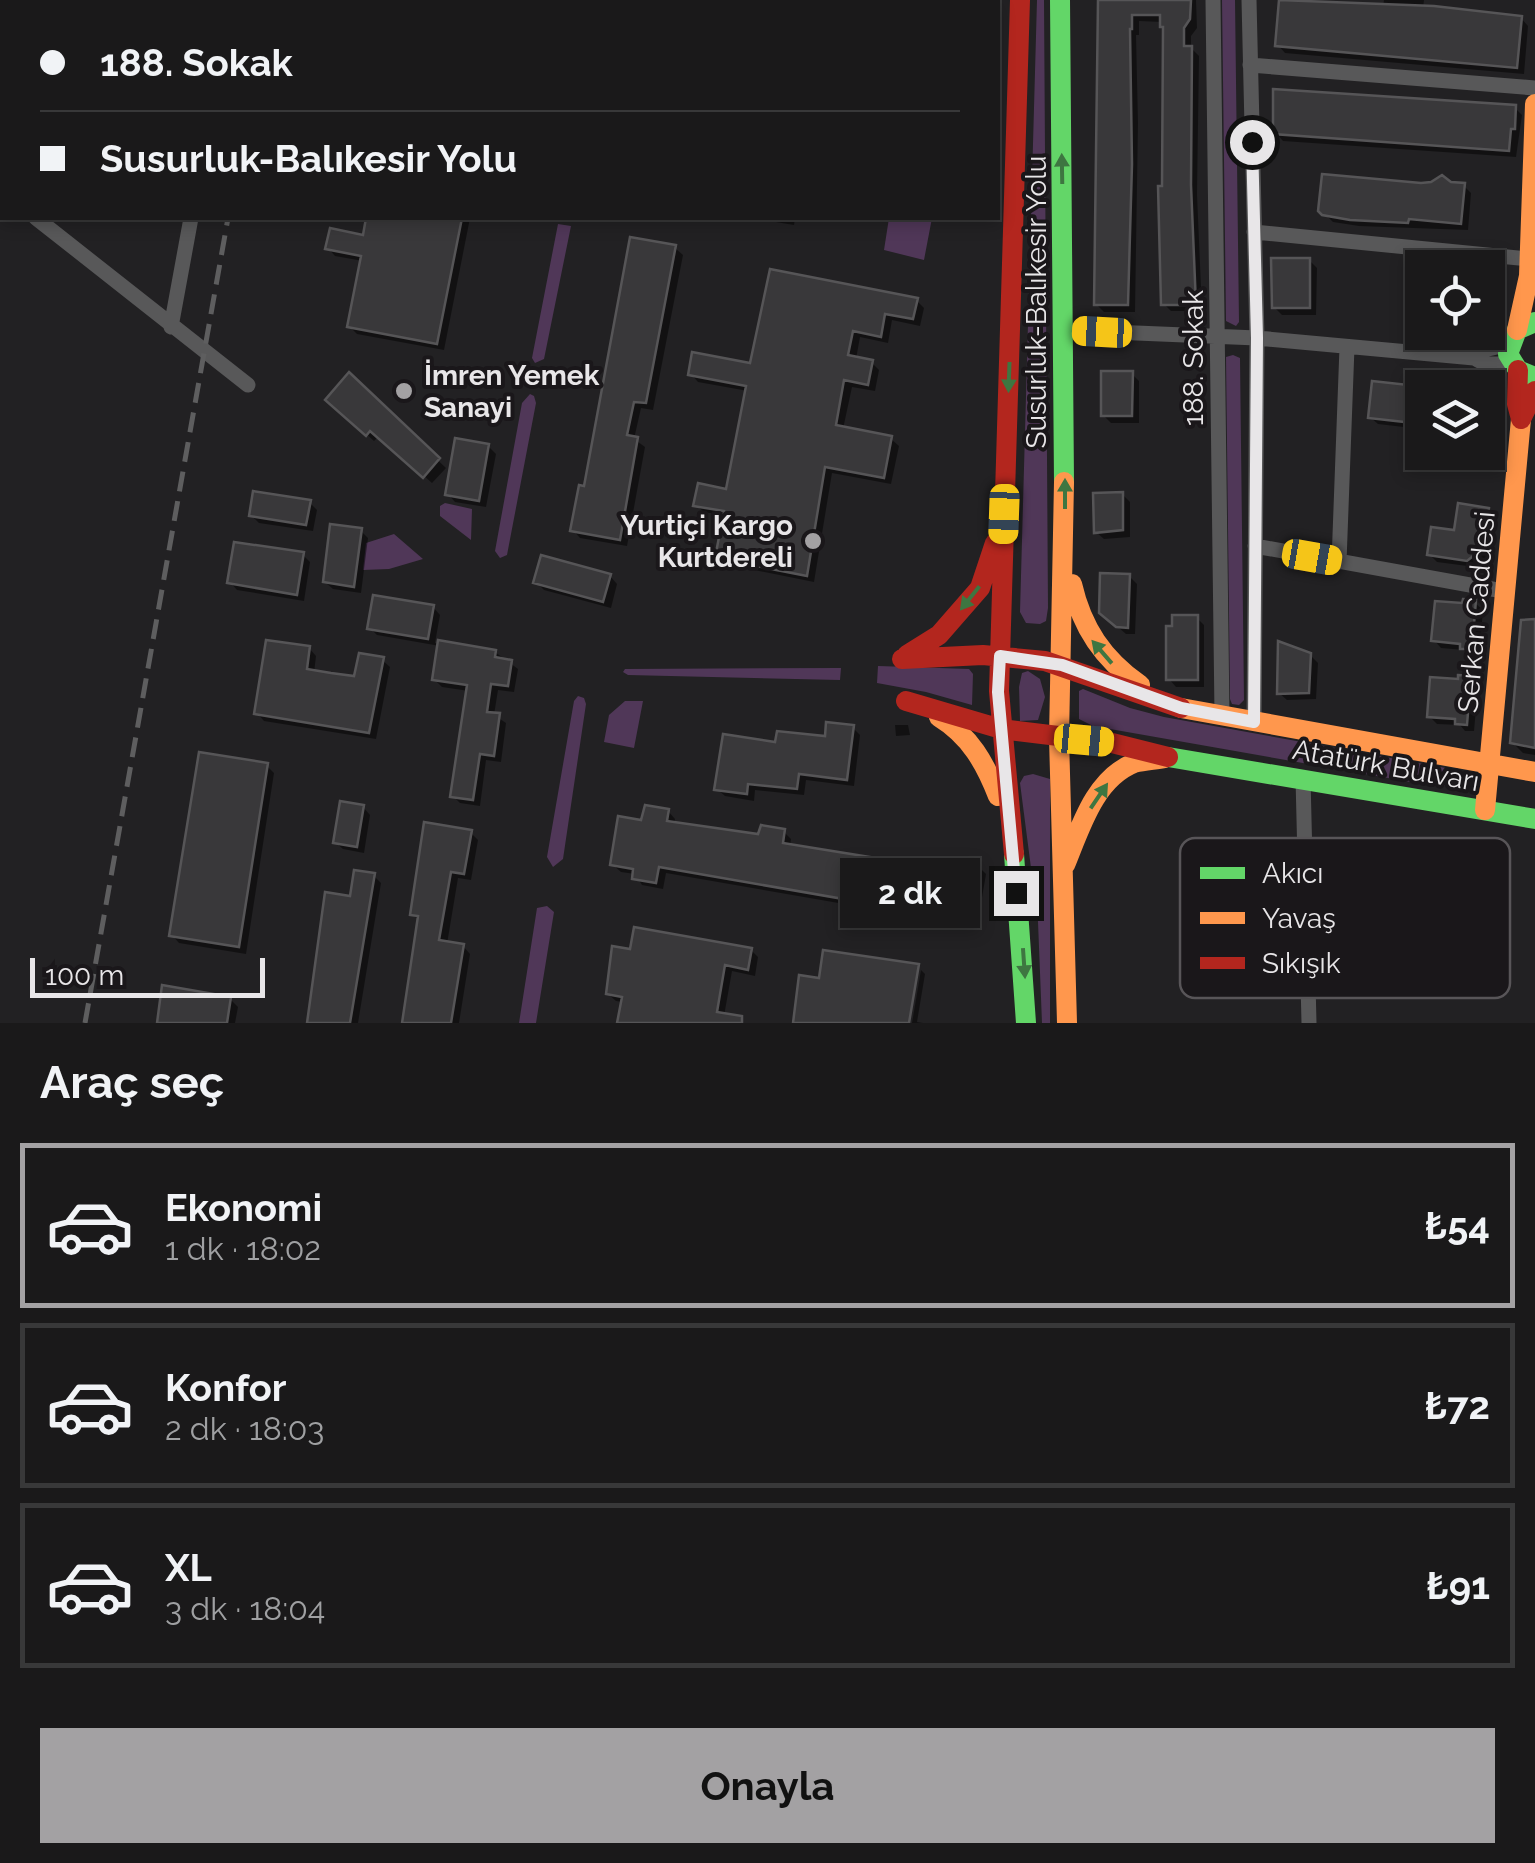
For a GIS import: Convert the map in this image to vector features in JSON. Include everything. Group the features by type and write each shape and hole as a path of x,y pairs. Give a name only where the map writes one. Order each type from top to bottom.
{"main road":[{"name":"Susurluk-Balıkesir Yolu","path":"1020,0 1000,656 1002,729 1026,1023"},
{"name":"Susurluk-Balıkesir Yolu","path":"1060,0 1065,543 1059,738 1067,1023"},
{"name":"Serkan Caddesi","path":"1521,418 1517,404 1531,276 1535,104"},
{"name":"Serkan Caddesi","path":"1486,810 1521,418 1535,391"},
{"path":"1004,514 980,588 939,635 902,659 946,654 1000,656 1062,665 1181,708"},
{"path":"1065,543 1076,604 1088,634 1101,652 1132,680 1181,708"},
{"name":"Atatürk Bulvarı","path":"1009,822 984,761 963,732 906,701 1002,729 1108,742 1168,757 1535,819"},
{"name":"Atatürk Bulvarı","path":"1181,708 1535,772"},
{"path":"1062,871 1095,799 1112,779 1132,764 1168,757"}],"street":[{"name":"188. Sokak","path":"1213,0 1222,715"},
{"path":"1248,0 1257,338 1254,722"},
{"path":"1250,65 1535,88"},
{"path":"38,220 248,385"},
{"path":"172,327 191,220"},
{"path":"1254,232 1531,276"},
{"path":"1064,330 1257,338 1474,358 1484,350 1521,351"},
{"path":"1340,562 1347,348"},
{"path":"1255,546 1503,592"},
{"path":"1302,778 1304,838"},
{"path":"1308,998 1309,1023"}],"shaded area":[{"path":"1037,0 1044,0 1048,608 1046,621 1040,624 1026,623 1020,612"},
{"path":"1222,0 1235,0 1239,322 1236,326 1226,321"},
{"path":"889,220 932,220 924,260 884,250"},
{"path":"558,224 571,226 544,359 535,363 532,358"},
{"path":"1226,357 1240,358 1244,700 1239,705 1232,704 1230,699"},
{"path":"530,394 536,403 507,555 500,558 495,551 522,403"},
{"path":"445,503 472,509 471,540 440,516 440,506"},
{"path":"394,534 423,559 389,569 363,570 366,543"},
{"path":"878,666 969,669 973,674 972,705 877,683"},
{"path":"841,668 840,680 623,672 625,669"},
{"path":"1028,671 1040,679 1045,697 1038,720 1020,721 1019,687 1022,673"},
{"path":"1083,689 1164,717 1446,768 1453,779 1450,785 1439,787 1093,726 1079,719 1079,691"},
{"path":"578,696 586,704 563,859 553,867 547,857"},
{"path":"625,701 643,701 634,748 604,742 609,715"},
{"path":"1033,774 1050,779 1050,1023 1042,1023 1038,922 1020,783 1024,776"},
{"path":"547,906 554,912 536,1023 519,1023 537,908"}],"building":[{"path":"1098,0 1191,0 1184,46 1192,46 1191,185 1196,305 1161,305 1158,186 1162,186 1163,27 1160,15 1132,15 1128,305 1094,305"},
{"path":"1279,0 1434,6 1522,16 1517,68 1275,46"},
{"path":"1273,89 1516,105 1515,129 1511,129 1509,151 1273,134"},
{"path":"1322,174 1421,183 1442,175 1451,182 1465,183 1461,224 1409,219 1408,223 1350,220 1322,215 1318,211"},
{"path":"366,220 462,220 437,344 347,327 361,256 325,249 330,228 363,235"},
{"path":"630,237 676,245 646,403 634,402 627,435 638,437 620,540 570,531 579,485 584,486"},
{"path":"1271,258 1310,258 1310,308 1272,308"},
{"path":"770,269 918,298 913,319 885,314 881,337 853,331 848,355 873,360 868,385 844,380 836,425 892,436 884,478 825,467 807,576 715,558 724,511 693,506 698,483 726,489 746,386 688,375 692,352 750,363"},
{"path":"1101,371 1133,371 1132,416 1101,416"},
{"path":"349,372 440,458 423,478 370,431 366,436 325,400"},
{"path":"1372,381 1405,385 1405,422 1368,418"},
{"path":"455,438 489,444 479,501 445,495"},
{"path":"253,491 311,500 306,525 249,516"},
{"path":"1123,492 1123,530 1094,533 1093,493"},
{"path":"1458,503 1489,508 1484,547 1467,561 1427,555 1431,527 1454,530"},
{"path":"330,524 362,528 354,587 323,582"},
{"path":"234,542 304,552 297,595 227,583"},
{"path":"541,555 611,574 603,602 533,583"},
{"path":"1100,573 1130,574 1128,628 1116,627 1099,613"},
{"path":"373,595 434,605 428,639 367,629"},
{"path":"1463,599 1476,600 1472,649 1431,641 1435,601 1462,603"},
{"path":"1172,615 1198,615 1198,680 1166,680 1166,626 1172,626"},
{"path":"1535,619 1535,748 1510,743 1521,620"},
{"path":"266,640 310,646 307,669 331,673 354,676 359,653 384,657 369,733 254,714"},
{"path":"438,640 496,650 495,657 512,660 508,686 491,684 487,712 500,713 494,756 480,754 473,800 450,797 467,685 432,680"},
{"path":"1278,641 1311,653 1309,693 1277,694"},
{"path":"1458,675 1471,676 1467,725 1455,724 1455,719 1427,717 1430,677 1458,679"},
{"path":"826,722 854,725 847,780 799,774 797,789 748,784 747,794 714,790 723,734 775,742 777,731 825,736"},
{"path":"199,752 268,763 239,947 169,936"},
{"path":"340,801 364,805 357,847 333,843"},
{"path":"645,805 669,809 667,821 758,834 761,825 785,829 783,843 957,871 959,860 980,864 970,921 659,867 656,883 632,879 633,869 610,865 618,816 641,820"},
{"path":"424,822 472,830 464,874 451,872 439,940 464,944 451,1023 402,1023 418,916 410,915"},
{"path":"354,870 375,873 350,1023 307,1023 325,892 350,896"},
{"path":"634,927 752,948 748,970 725,965 717,1012 742,1016 742,1023 617,1023 622,997 606,994 612,946 630,949"},
{"path":"823,950 919,964 909,1023 793,1023 799,975 819,978"},
{"path":"162,985 231,997 227,1023 157,1023"}],"railway":[{"path":"85,1023 228,220"}],"traffic: fast":[{"path":"1060,0 1064,482"},
{"path":"1535,322 1517,330 1508,354 1518,370 1535,377"},
{"path":"1168,757 1535,819"},
{"path":"1014,854 1026,1023"}],"traffic: slow":[{"path":"1517,330 1529,276 1535,104"},
{"path":"1485,810 1521,419"},
{"path":"1064,482 1059,738 1067,1023"},
{"path":"1072,584 1096,641 1140,685"},
{"path":"1181,708 1535,772"},
{"path":"939,717 975,751 998,796"},
{"path":"1065,865 1090,806 1108,781 1134,763 1165,758"}],"traffic: jam":[{"path":"1014,854 999,691 1020,0"},
{"path":"1518,370 1517,404 1521,419 1535,391"},
{"path":"907,655 939,635 980,588 995,543"},
{"path":"902,659 983,655 1045,661 1181,708"},
{"path":"906,701 1001,729 1108,742 1168,757"}],"place":[{"name":"İmren Yemek Sanayi","path":"404,391"},
{"name":"Yurtiçi Kargo Kurtdereli","path":"813,541"}],"route":[{"path":"1016,893 998,692 1000,656 1062,665 1181,708 1254,722 1257,338 1252,142"}]}
